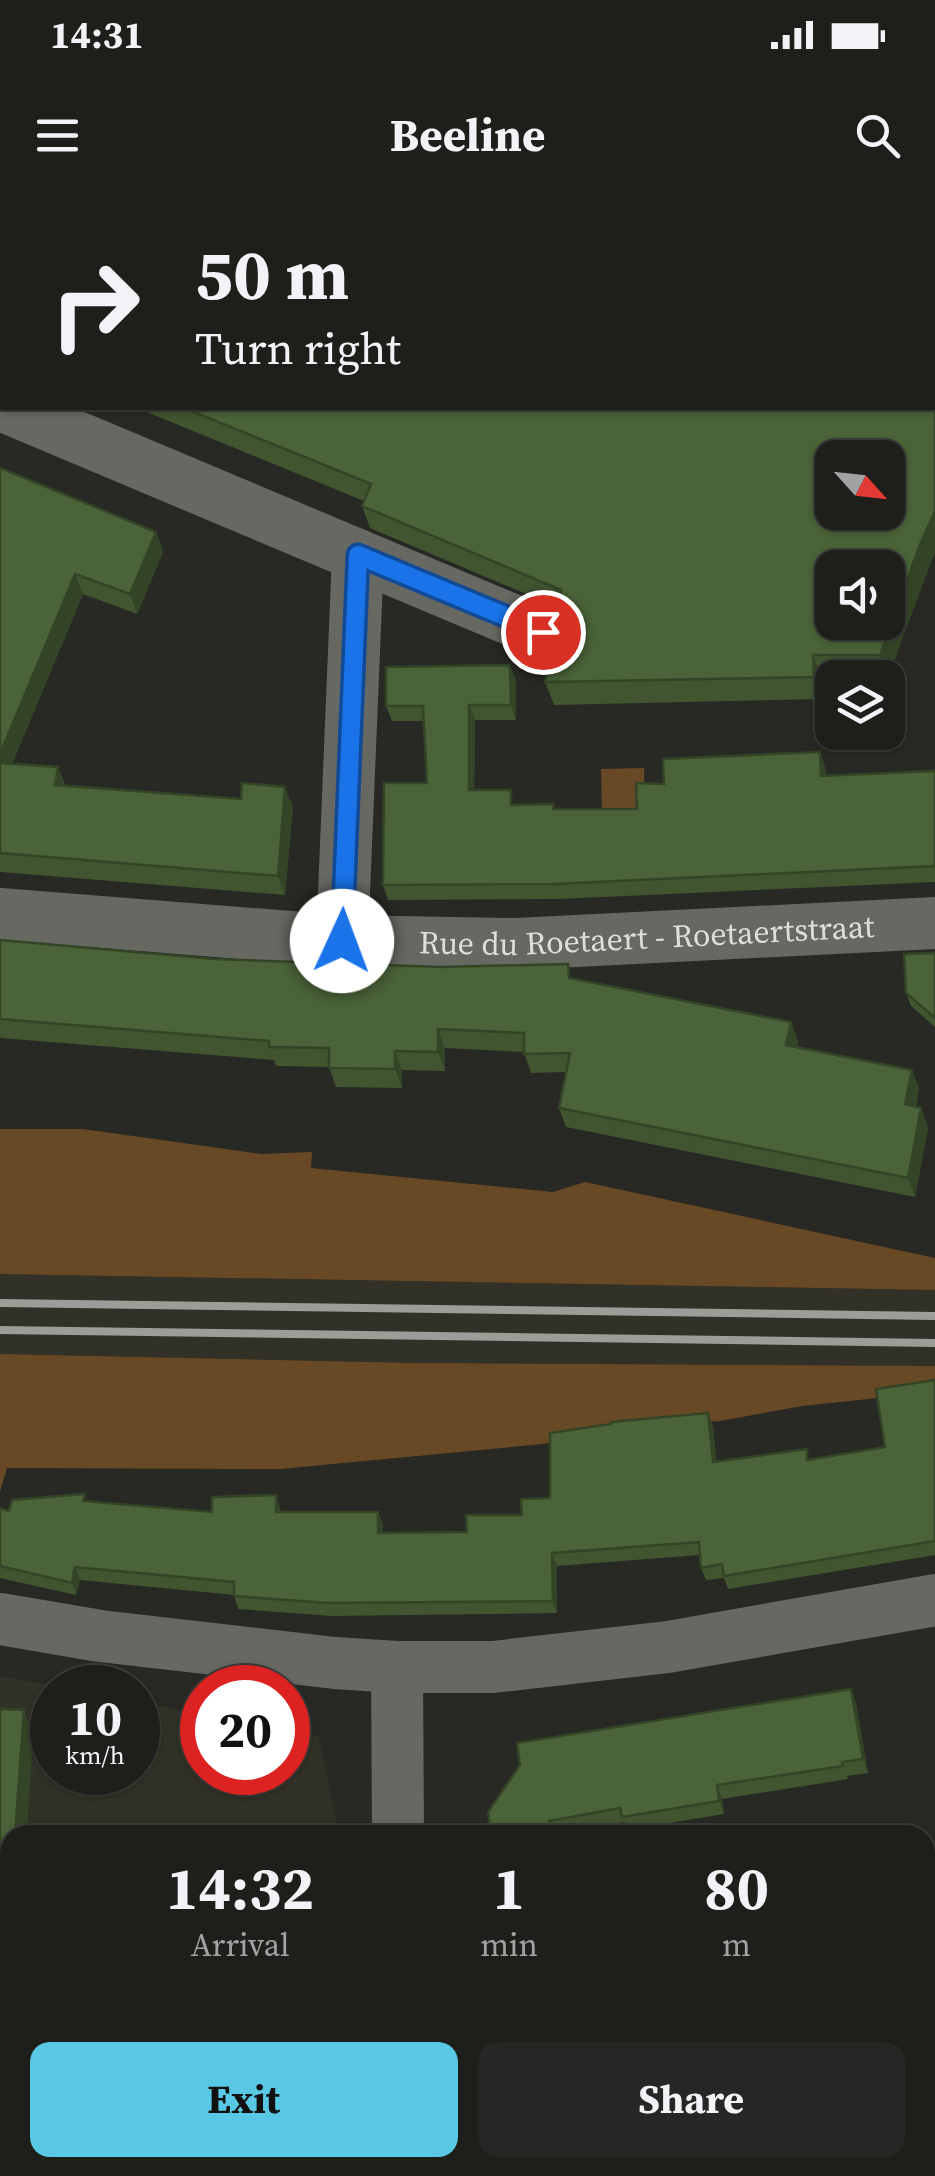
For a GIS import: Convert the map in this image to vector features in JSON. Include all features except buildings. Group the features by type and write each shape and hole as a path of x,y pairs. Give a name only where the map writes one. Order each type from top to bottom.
{"street":[{"path":"13,410 543,632"},
{"path":"342,941 358,555"},
{"name":"Rue du Roetaert - Roetaertstraat","path":"0,914 342,941 516,944 935,923"},
{"path":"0,1619 120,1638 335,1663 397,1668 510,1666 668,1647 935,1600"},
{"path":"397,1668 398,1825"}],"shaded area":[{"path":"644,768 645,798 604,897 601,769"},
{"path":"0,1129 83,1129 262,1154 312,1152 311,1168 553,1192 585,1182 935,1258 935,1290 0,1274"},
{"path":"0,1274 935,1290 935,1366 414,1363 0,1354"},
{"path":"0,1354 414,1363 935,1366 935,1392 802,1406 720,1421 615,1428 543,1444 280,1469 7,1468 0,1492"},
{"path":"0,1676 30,1681 30,1795 160,1795 160,1706 180,1710 180,1795 310,1795 310,1734 319,1736 337,1825 0,1825"}],"railway":[{"path":"0,1303 935,1316"},
{"path":"0,1330 935,1343"}],"route":[{"path":"342,941 358,555 543,632"}]}
